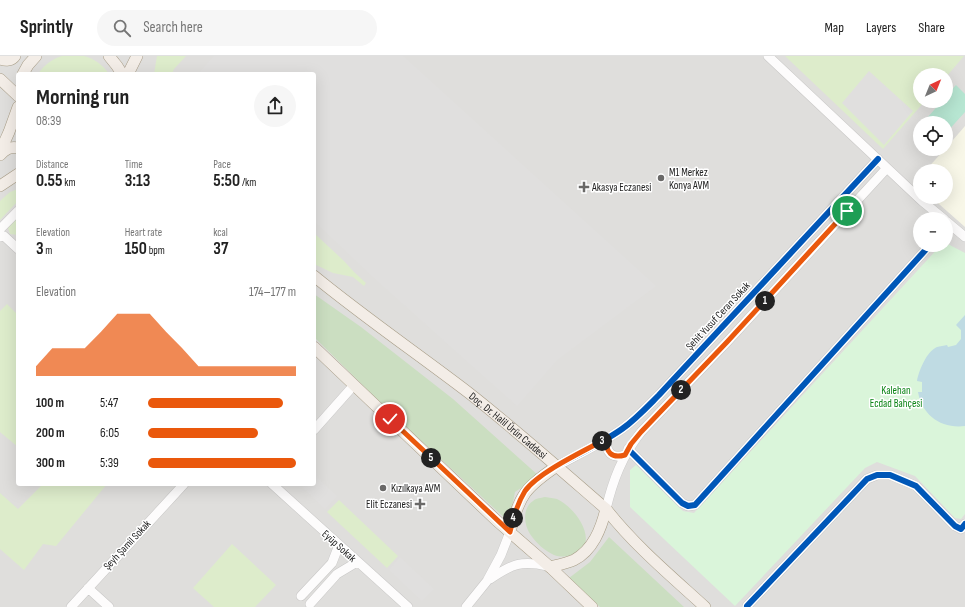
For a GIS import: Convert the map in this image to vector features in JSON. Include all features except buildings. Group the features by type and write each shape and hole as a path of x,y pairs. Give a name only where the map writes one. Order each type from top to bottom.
{"main road":[{"path":"0,59 9,60 15,56"},
{"path":"24,72 36,56"},
{"path":"109,56 121,72"},
{"path":"129,72 137,56"},
{"path":"0,79 16,94"},
{"path":"0,152 16,113"},
{"path":"0,155 10,148 16,148"},
{"path":"0,186 16,175"},
{"name":"Doç. Dr. Halil Ürün Caddesi","path":"316,278 348,304 491,411 557,466 606,509 636,543 705,607"},
{"path":"316,349 510,532 550,566 592,607"},
{"path":"510,532 520,499 526,490 557,466"},
{"path":"550,566 574,560 585,552 600,531 606,509"}],"street":[{"path":"768,56 934,212"},
{"name":"Şehit Yusuf Ceran Sokak","path":"557,466 606,439 631,422 659,395 878,159"},
{"path":"606,509 614,482 626,452 641,432 727,342 887,168"},
{"path":"0,229 16,213"},
{"path":"953,228 965,237"},
{"path":"0,237 4,236 16,247"},
{"path":"626,452 682,503 688,506 695,505 924,252"},
{"path":"316,428 354,385"},
{"path":"606,439 607,449 610,454 615,456 626,452"},
{"path":"747,606 867,479 877,475 890,475 916,486 955,526 961,528 965,524"},
{"name":"Şeyh Şamil Sokak","path":"71,607 182,486"},
{"name":"Eyüp Sokak","path":"274,486 408,607"},
{"path":"466,607 487,581 501,555 510,532"},
{"path":"301,596 332,563 339,545"},
{"path":"310,604 337,574 357,562"},
{"path":"487,581 511,566 520,563 550,566"},
{"path":"88,588 109,607"}],"shaded area":[{"path":"0,56 965,56 965,607 0,607"},
{"path":"214,56 403,56 656,286 557,360 517,406 374,278 316,223 316,72 200,72"},
{"path":"869,71 913,111 884,145 842,103"},
{"path":"965,126 965,227 953,216 953,212 948,212 939,204 953,204 953,164 931,164 939,156 953,156 953,140"},
{"path":"316,477 337,496 325,509 301,486 316,486"},
{"path":"400,557 434,589 422,601 389,570"}],"green space":[{"path":"62,56 84,56 98,63 107,72 40,72 48,63"},
{"path":"157,56 186,56 173,72 154,72"},
{"path":"785,56 964,56 953,69 913,68 913,108 919,108 883,149"},
{"path":"956,85 965,94 965,112 953,125 953,116 929,116 936,108 953,108 953,88"},
{"path":"16,190 16,203 0,220 0,201 10,192"},
{"path":"16,218 16,235 10,234 8,228"},
{"path":"316,235 366,283 364,286 353,277 333,273 316,265"},
{"name":"Kalehan Ecdad Bahçesi","path":"953,247 965,253 965,514 961,519 955,518 915,476 877,462 865,468 735,606 630,507 630,470 636,465 683,511 694,513 935,252 953,252"},
{"path":"316,295 361,327 453,399 539,476 515,492 509,522 389,411 316,339"},
{"path":"7,304 16,313 16,445 0,432 0,311"},
{"path":"41,486 105,486 56,546 43,544 24,570 0,549 0,493 18,509"},
{"path":"545,497 557,499 563,502 579,519 583,526 586,540 584,547 578,554 563,557 554,555 535,541 530,534 525,521 527,508 534,500"},
{"path":"339,500 398,556 387,568 327,512"},
{"path":"609,537 684,607 600,607 569,578 590,562"},
{"path":"232,544 276,585 255,607 214,607 193,588"}],"water":[{"path":"965,315 965,426 956,426 941,423 928,414 920,400 918,392 922,392 922,382 917,381 924,361 933,349 947,345 948,347 956,345 961,339 961,330 956,325"}],"cycle path":[{"path":"557,466 614,434 641,413 878,159"},
{"path":"628,449 682,503 688,506 695,505 924,252"},
{"path":"747,606 867,479 877,475 890,475 916,486 955,526 961,529 965,524"}],"place":[{"name":"M1 Merkez Konya AVM","path":"661,178"},
{"name":"Akasya Eczanesi","path":"584,187"},
{"name":"Kızılkaya AVM","path":"383,488"},
{"name":"Elit Eczanesi","path":"420,504"}],"route":[{"path":"390,419 510,532 512,521 520,499 526,490 557,466 606,439 607,449 610,454 615,456 625,455 631,444 641,432 727,342 847,211"}]}
